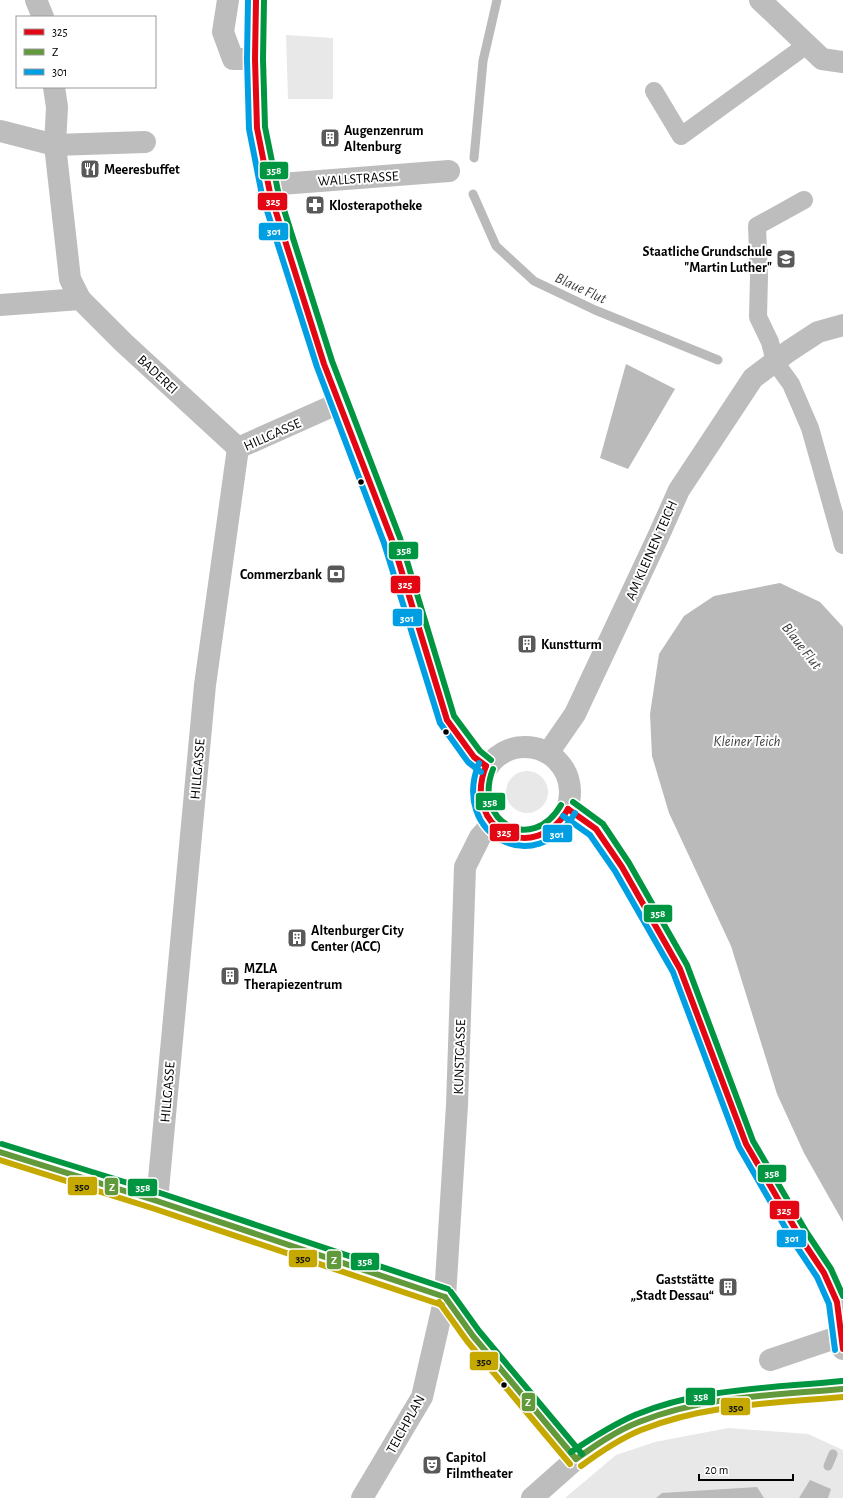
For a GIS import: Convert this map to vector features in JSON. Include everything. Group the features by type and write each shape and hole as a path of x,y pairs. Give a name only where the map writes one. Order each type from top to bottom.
{"street":[{"path":"36,0 42,16"},
{"path":"228,0 223,32 233,59 255,59"},
{"path":"256,0 255,59 257,128 268,185 324,364 392,540 447,720 474,757 486,766"},
{"path":"760,0 808,44 822,59 843,62"},
{"name":"BADEREI","path":"54,88 57,107 55,145 70,279 80,299 124,343 238,448"},
{"path":"0,131 55,145 144,142"},
{"name":"WALLSTRASSE","path":"268,185 449,171"},
{"path":"0,305 80,299"},
{"name":"AM KLEINEN TEICH","path":"548,753 575,714 658,537 678,490 753,378 789,351 818,332 843,325"},
{"name":"HILLGASSE","path":"157,1201 205,685 238,448 339,403"},
{"path":"521,747 535,747 548,753 558,761 566,771 570,784 571,797 568,810 560,822 550,830 538,836 524,838 500,832 492,824 483,808 480,795 480,781 486,766 507,751 521,747"},
{"path":"568,810 596,829 622,867 680,969 718,1066 746,1144 796,1230 824,1273 837,1302 842,1340 770,1360"},
{"name":"KUNSTGASSE","path":"445,1297 457,1105 465,867 480,837 492,824"},
{"path":"0,1152 157,1201 445,1297 473,1336 576,1459"},
{"name":"TEICHPLAN","path":"362,1498 422,1397 445,1297"},
{"path":"532,1498 576,1459 603,1440 639,1422 693,1405 843,1389"}],"lane":[{"path":"654,91 681,136 808,44"},
{"path":"804,200 757,226 759,276 758,317 770,342 775,362 791,384 810,428 843,545"}],"shaded area":[{"path":"286,35 333,38 333,99 288,99"},
{"path":"523,771 531,771 539,774 545,780 548,792 545,804 539,810 531,813 523,813 515,810 509,804 506,796 506,788 509,780 515,774"},
{"path":"728,1428 808,1434 843,1450 843,1498 565,1498 616,1455 655,1442"}],"water":[{"path":"626,364 675,389 628,469 600,458"},
{"name":"Kleiner Teich","path":"780,583 820,602 843,627 843,1222 804,1153 777,1094 731,946 669,813 652,756 650,714 659,654 684,616 714,596"},
{"path":"810,1480 831,1489 828,1498 799,1498"},
{"path":"757,1487 764,1498 656,1498 662,1493"}],"waterway":[{"name":"Blaue Flut","path":"474,158 483,61 497,0"},
{"name":"Blaue Flut","path":"473,194 496,246 534,281 595,310 718,360"},
{"name":"Blaue Flut","path":"828,1466 833,1454"}],"transit line":[{"name":"301","path":"248,0 247,59 249,129 262,195 317,367 384,543 440,723 468,762 481,772"},
{"name":"325","path":"256,0 255,59 257,128 270,193 324,364 392,540 447,720 474,757 486,766"},
{"name":"358","path":"264,0 263,59 265,127 278,191 332,361 400,538 454,716 480,751 491,760"},
{"name":"301","path":"479,763 473,789 476,811 486,828 502,840 520,846 539,844 558,833 575,813"},
{"name":"325","path":"486,766 481,788 483,807 492,822 505,833 521,838 537,836 554,827 568,809"},
{"name":"358","path":"493,769 489,788 491,804 498,817 508,826 521,830 535,828 549,820 561,805"},
{"name":"358","path":"573,802 603,824 629,863 687,965 753,1141 807,1233 831,1269 843,1296"},
{"name":"325","path":"568,809 596,829 622,867 680,969 746,1144 800,1237 824,1273 837,1302 843,1349"},
{"name":"301","path":"563,816 590,835 615,871 673,972 739,1147 793,1241 817,1277 829,1304 835,1350"},
{"name":"358","path":"2,1144 160,1193 448,1289"},
{"name":"Z","path":"0,1152 157,1201 445,1297"},
{"name":"350","path":"0,1160 155,1209 442,1305"},
{"name":"358","path":"451,1292 479,1331 582,1454"},
{"name":"Z","path":"445,1297 473,1336 576,1459"},
{"name":"350","path":"439,1302 467,1341 570,1464"},
{"name":"358","path":"571,1452 602,1432 635,1415 685,1399 737,1390 842,1381"},
{"name":"Z","path":"576,1459 622,1430 664,1413 740,1398 843,1389"},
{"name":"350","path":"581,1466 625,1437 665,1421 741,1406 843,1397"}],"place":[{"name":"Augenzenrum Altenburg","path":"330,138"},
{"name":"Meeresbuffet","path":"90,169"},
{"name":"Klosterapotheke","path":"315,205"},
{"name":"Staatliche Grundschule \"Martin Luther\"","path":"786,259"},
{"name":"Commerzbank","path":"336,574"},
{"name":"Kunstturm","path":"527,644"},
{"name":"Altenburger City Center (ACC)","path":"297,938"},
{"name":"MZLA Therapiezentrum","path":"230,976"},
{"name":"Gaststätte „Stadt Dessau“","path":"728,1287"},
{"name":"Capitol Filmtheater","path":"432,1465"}]}
